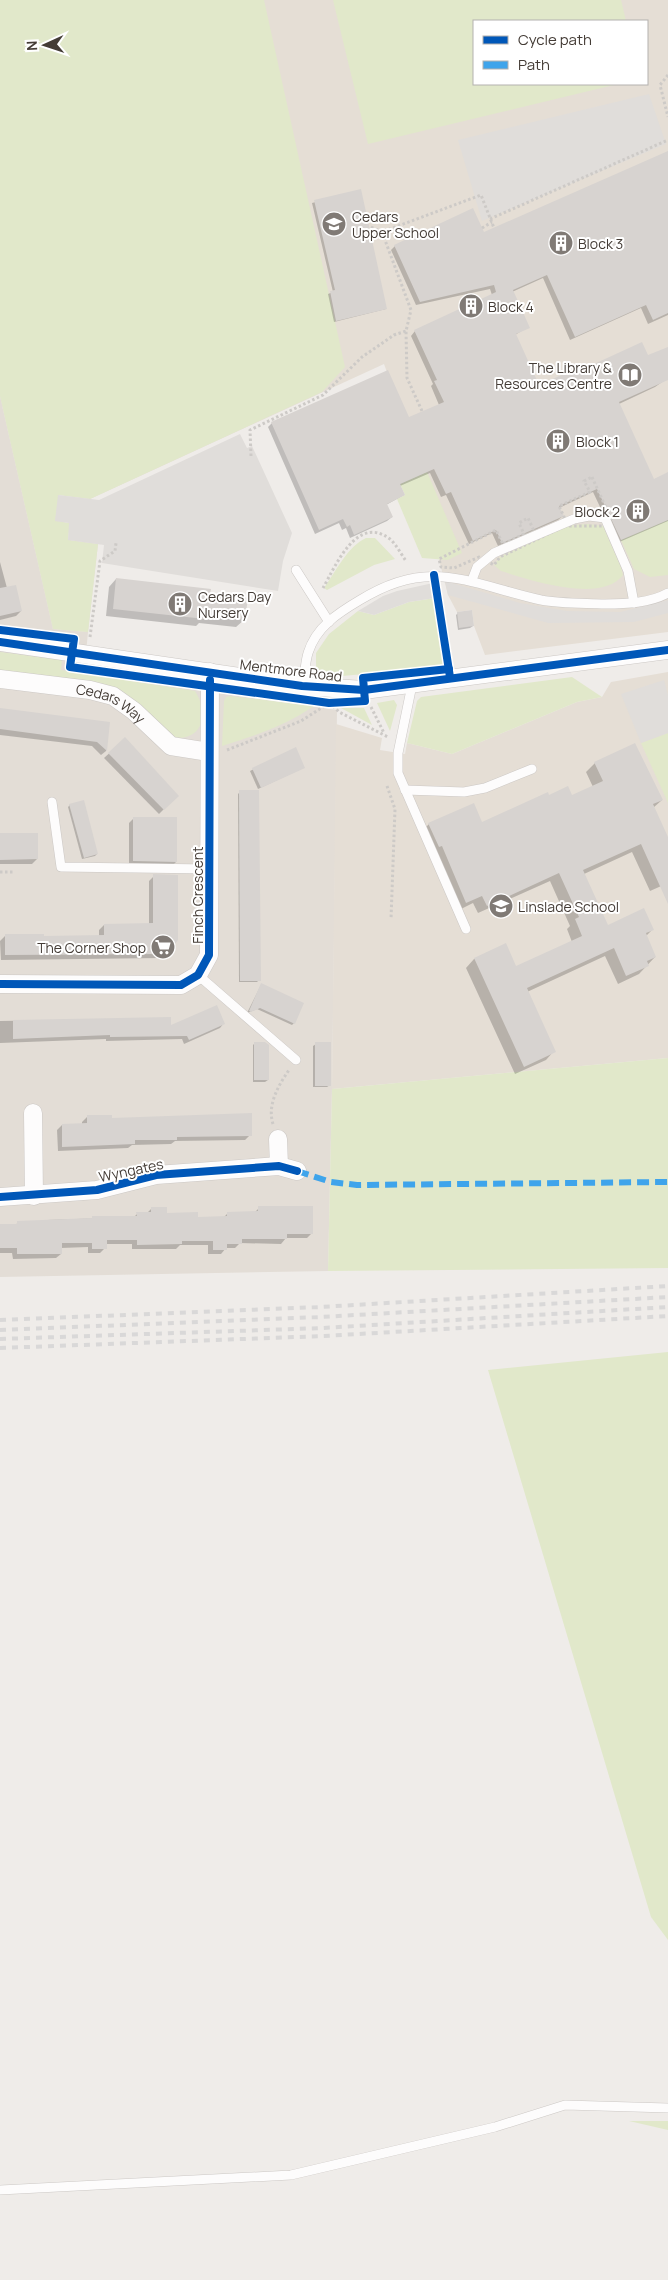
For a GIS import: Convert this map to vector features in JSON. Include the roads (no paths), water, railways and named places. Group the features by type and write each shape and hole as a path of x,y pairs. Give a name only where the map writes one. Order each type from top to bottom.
{"street":[{"name":"Mentmore Road","path":"0,642 364,695 412,685 668,650"},
{"name":"Finch Crescent","path":"198,974 210,955 210,672"},
{"name":"Cedars Way","path":"0,678 90,690 113,696 134,711 172,746 209,752"},
{"path":"0,984 182,985 198,974"},
{"path":"33,1113 34,1196"},
{"path":"278,1139 279,1166"},
{"name":"Wyngates","path":"0,1197 97,1190 156,1175 279,1166 297,1171"}],"lane":[{"path":"472,580 477,567 494,554 574,519 589,516 605,518 628,570 634,603"},
{"path":"296,570 329,622"},
{"path":"302,686 308,652 322,627 372,592 402,582 434,575 472,580 542,600 567,603 634,603 660,597 668,593"},
{"path":"412,685 398,753 398,773 466,929"},
{"path":"404,790 464,792 485,788 532,769"},
{"path":"52,802 61,867 210,868"},
{"path":"198,974 296,1060"},
{"path":"0,2190 291,2175 495,2127 566,2105 668,2108"}],"railway":[{"path":"0,1320 321,1307 668,1286"},
{"path":"0,1330 321,1317 668,1297"},
{"path":"0,1339 323,1328 668,1307"},
{"path":"0,1348 324,1336 668,1316"}],"place":[{"name":"Cedars Upper School","path":"334,224"},
{"name":"Block 3","path":"561,243"},
{"name":"Block 4","path":"471,306"},
{"name":"The Library & Resources Centre","path":"630,375"},
{"name":"Block 1","path":"558,441"},
{"name":"Block 2","path":"638,511"},
{"name":"Cedars Day Nursery","path":"180,604"},
{"name":"Linslade School","path":"501,906"},
{"name":"The Corner Shop","path":"163,947"}]}
